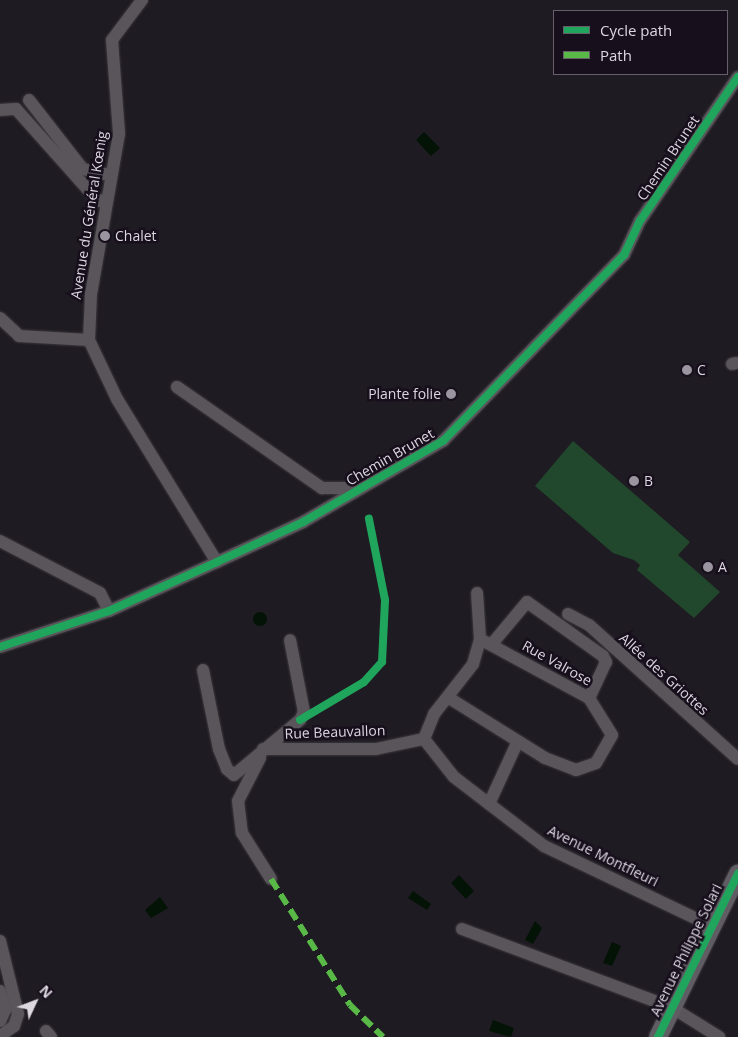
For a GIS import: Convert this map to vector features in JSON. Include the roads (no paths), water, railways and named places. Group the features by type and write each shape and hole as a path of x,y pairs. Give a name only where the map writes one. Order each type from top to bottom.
{"main road":[{"name":"Avenue Philippe Solari","path":"658,1037 671,1007 738,874"}],"street":[{"name":"Avenue du Général Kœnig","path":"142,0 112,40 119,134 110,175 91,294 89,340 117,399 217,562"},
{"name":"Chemin Brunet","path":"0,647 110,611 304,522 359,488 443,441 624,256 640,221 738,77"},
{"path":"29,100 83,169 110,175"},
{"path":"0,110 16,109 98,201 106,200"},
{"path":"0,318 19,336 89,340"},
{"path":"176,387 322,488 359,488"},
{"path":"0,541 100,593 110,611"},
{"path":"424,739 434,714 468,676 480,640 477,593"},
{"path":"492,646 527,602 603,656 606,662 589,698"},
{"name":"Allée des Griottes","path":"568,614 589,626 738,759"},
{"path":"203,670 227,769 234,774 243,771 263,749 300,720 304,712 290,640"},
{"name":"Rue Valrose","path":"449,698 545,758 576,770 596,763 612,735 589,698 480,640"},
{"name":"Rue Beauvallon","path":"263,749 376,749 424,739"},
{"name":"Avenue Montfleuri","path":"424,739 454,777 544,846 712,926"},
{"path":"489,804 518,741"},
{"path":"263,749 238,801 242,833 271,879"},
{"path":"462,929 671,1007 719,1037"},
{"path":"0,941 18,1014 14,1026 0,1036"},
{"path":"0,991 5,1010 0,1021"}],"place":[{"name":"Chalet","path":"105,236"},
{"name":"C","path":"687,370"},
{"name":"Plante folie","path":"451,394"},
{"name":"B","path":"634,481"},
{"name":"A","path":"708,567"}]}
